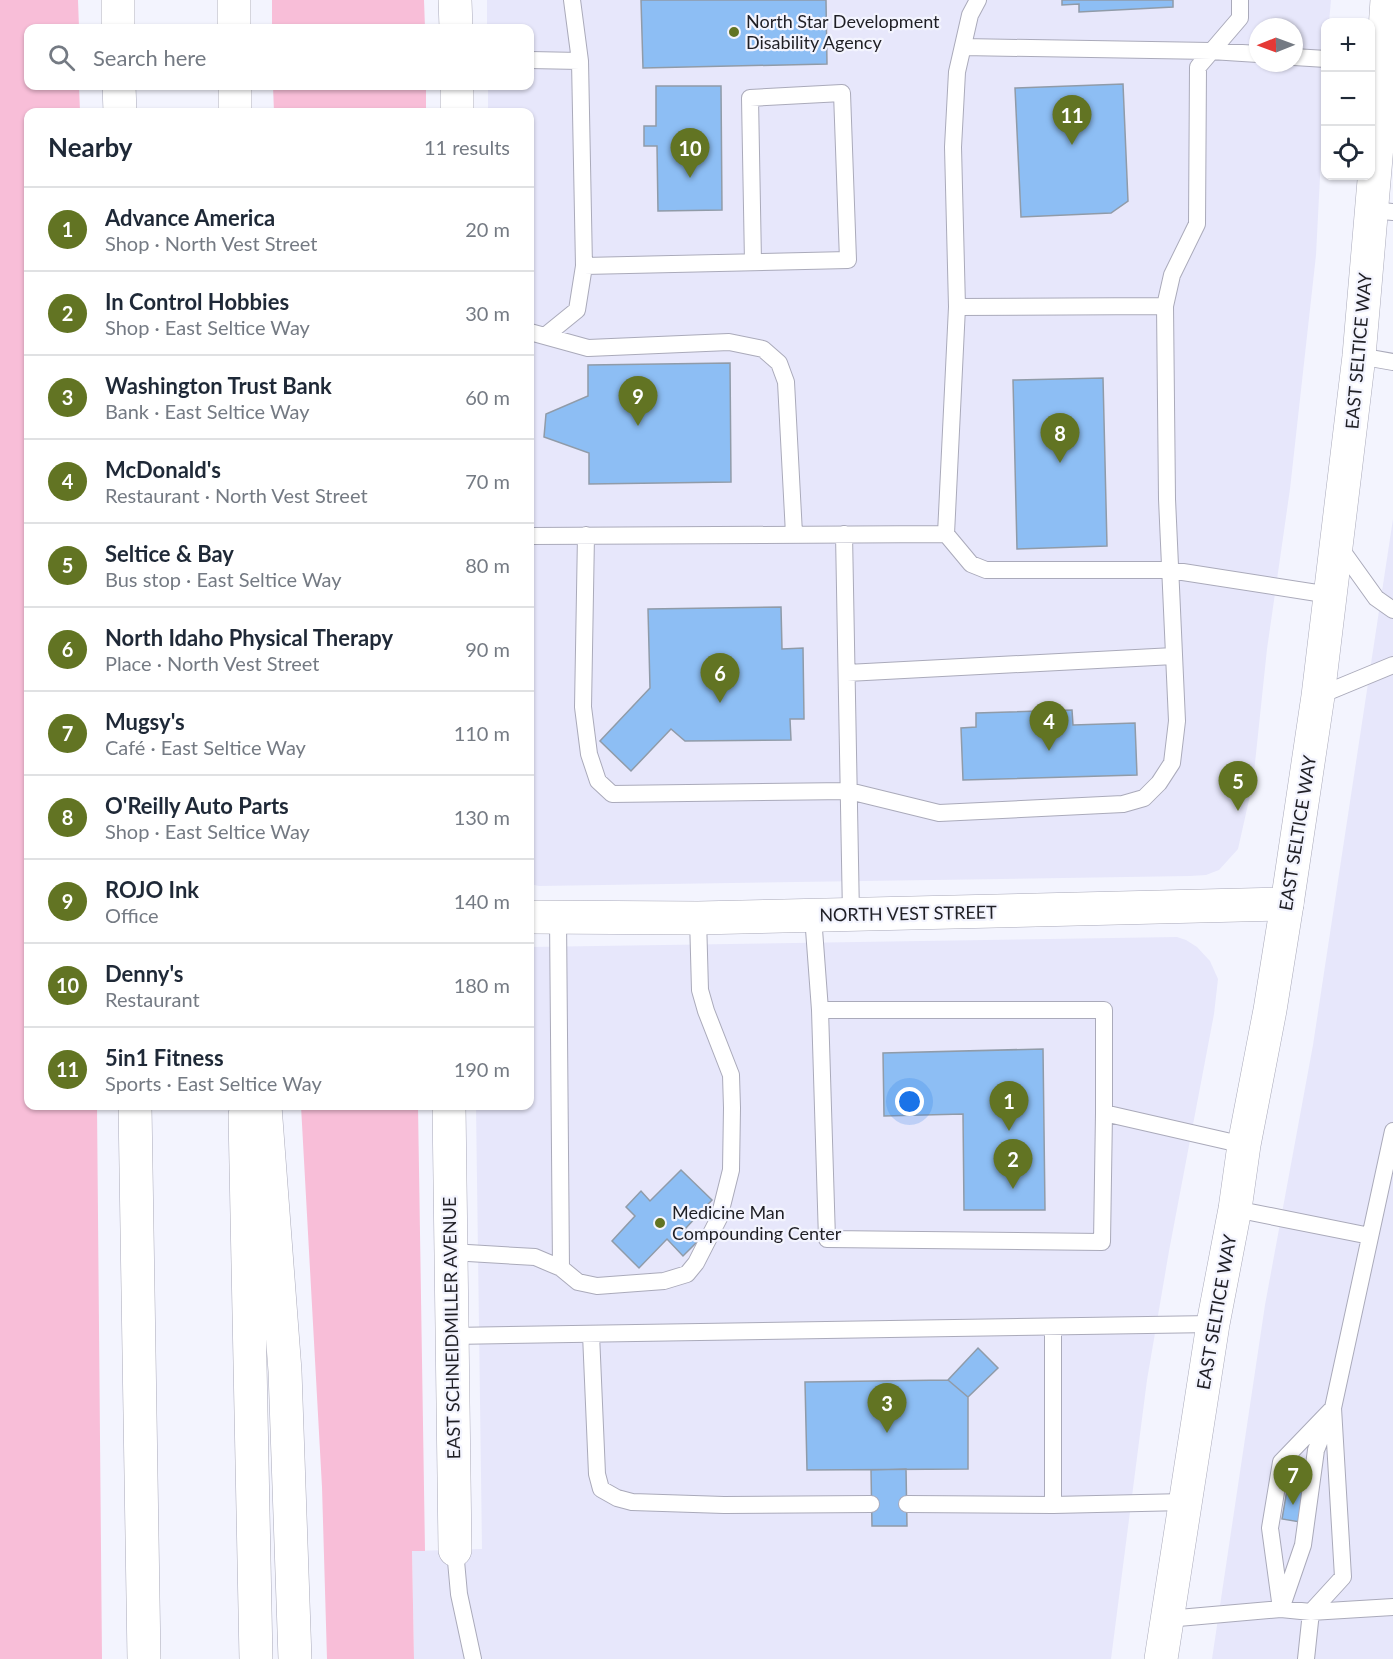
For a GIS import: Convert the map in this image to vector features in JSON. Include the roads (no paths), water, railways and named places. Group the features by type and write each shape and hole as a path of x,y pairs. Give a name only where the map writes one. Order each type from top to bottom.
{"main road":[{"path":"118,0 118,24"},
{"path":"234,0 234,24"},
{"path":"455,0 456,24"},
{"name":"EAST SELTICE WAY","path":"1161,1659 1213,1324 1270,1010 1318,696 1359,356 1382,211 1382,67 1386,0"},
{"path":"119,90 120,108"},
{"path":"235,90 235,108"},
{"path":"457,90 457,108"},
{"name":"NORTH VEST STREET","path":"544,917 813,916 1287,904"},
{"path":"135,1110 144,1659"},
{"path":"245,1110 256,1659"},
{"path":"265,1110 285,1371 295,1659"},
{"name":"EAST SCHNEIDMILLER AVENUE","path":"449,1110 455,1550"},
{"path":"136,1659 142,1552"}],"lane":[{"path":"538,334 577,310 584,266 580,61 572,0"},
{"path":"978,0 970,15 957,72 953,147 957,307 946,534 971,564 986,570 1170,570 1330,595"},
{"path":"586,535 583,707 589,754 598,781 612,794 849,791 939,813 1123,804 1144,798 1159,783 1172,763 1177,721 1167,499 1165,306 1172,275 1197,224 1198,67 1240,18 1240,0"},
{"path":"963,47 1249,53"},
{"path":"1303,58 1321,59"},
{"path":"534,60 580,61"},
{"path":"584,266 848,260 842,93 750,98 753,262"},
{"path":"957,307 1165,306"},
{"path":"538,334 588,348 729,342 763,349 779,363 786,382 794,534"},
{"path":"1359,356 1393,362"},
{"path":"844,534 851,915"},
{"path":"534,536 946,534"},
{"path":"1337,543 1376,598 1393,610"},
{"path":"847,673 1174,656"},
{"path":"1318,696 1393,665"},
{"path":"813,916 820,1010 827,1239 1102,1242 1104,1010 820,1010"},
{"path":"544,917 561,1268"},
{"path":"451,1251 535,1257 561,1268 578,1282 597,1286 664,1281 687,1274 696,1263 719,1218 731,1170 731,1076 700,990 698,918"},
{"path":"1104,1113 1244,1145"},
{"path":"1281,1609 1303,1545 1316,1450 1332,1408 1393,1131"},
{"path":"1235,1209 1370,1236"},
{"path":"452,1336 1213,1324"},
{"path":"1053,1327 1053,1505"},
{"path":"591,1334 597,1474 602,1490 617,1498 632,1502 724,1505 872,1504"},
{"path":"1281,1609 1270,1528 1281,1462 1332,1408"},
{"path":"1306,1659 1311,1612 1343,1577 1332,1408"},
{"path":"907,1504 1053,1505 1185,1502"},
{"path":"455,1550 459,1594 473,1659"},
{"path":"1167,1619 1281,1609 1311,1612 1393,1607"}],"place":[{"name":"North Star Development Disability Agency","path":"734,32"},
{"name":"5in1 Fitness","path":"1072,145"},
{"name":"Denny's","path":"690,178"},
{"name":"ROJO Ink","path":"638,426"},
{"name":"O'Reilly Auto Parts","path":"1060,463"},
{"name":"North Idaho Physical Therapy","path":"720,703"},
{"name":"McDonald's","path":"1049,751"},
{"name":"Seltice & Bay","path":"1238,811"},
{"name":"Advance America","path":"1009,1131"},
{"name":"In Control Hobbies","path":"1013,1189"},
{"name":"Medicine Man Compounding Center","path":"660,1223"},
{"name":"Washington Trust Bank","path":"887,1433"},
{"name":"Mugsy's","path":"1293,1505"}]}
